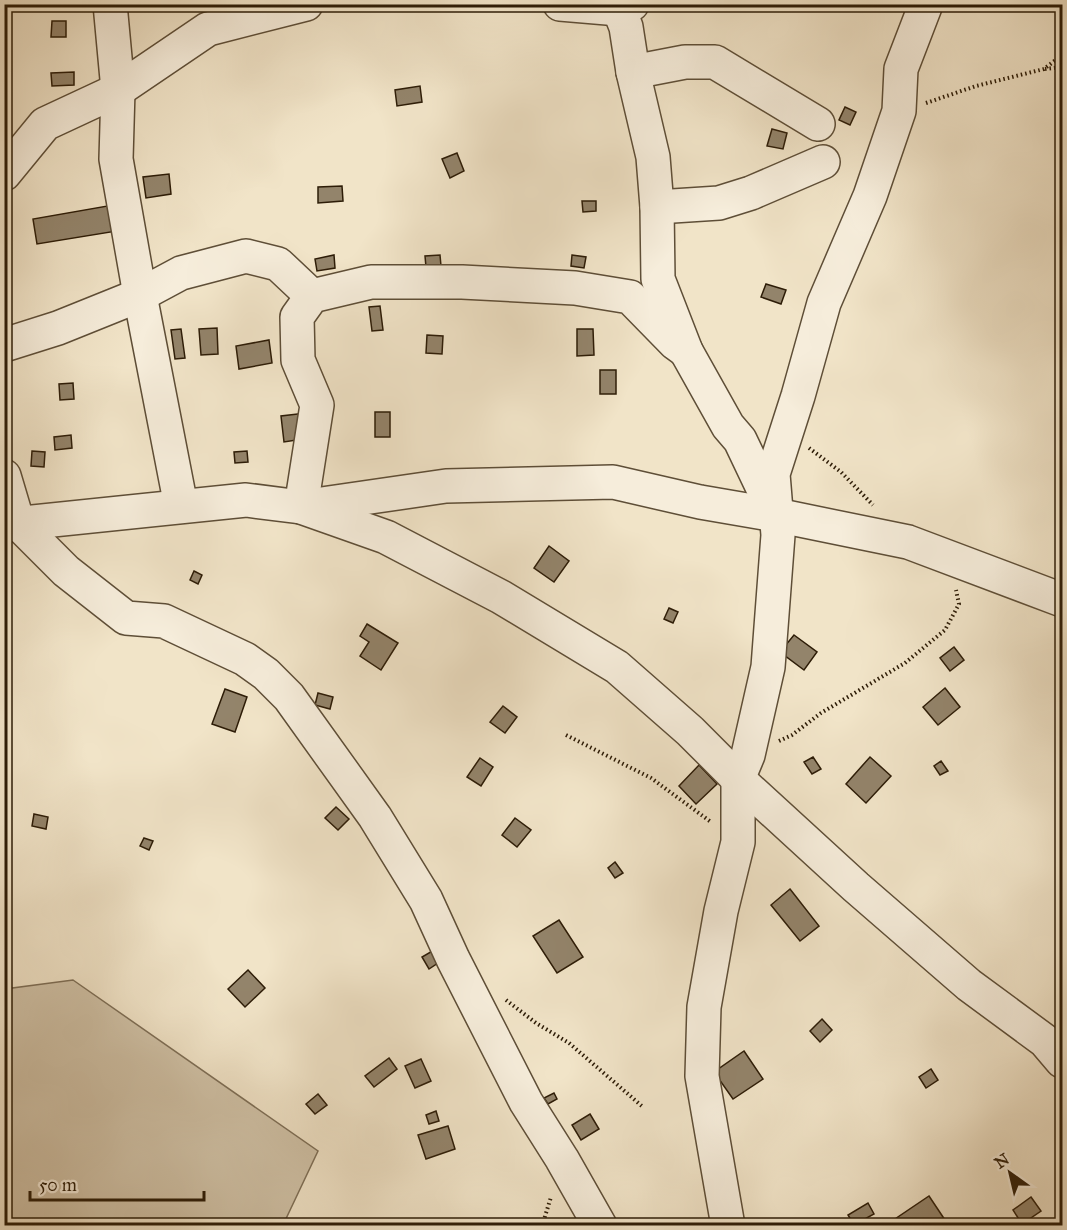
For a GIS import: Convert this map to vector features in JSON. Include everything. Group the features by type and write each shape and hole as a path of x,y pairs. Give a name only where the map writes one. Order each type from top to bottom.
{"street":[{"path":"110,4 117,90 116,159 181,506"},
{"path":"4,174 45,124 117,90 241,4"},
{"path":"208,29 306,4"},
{"path":"560,4 626,7 626,27 633,72 653,157 657,207 658,279 686,351 728,426 740,440 776,515"},
{"path":"728,1226 702,1076 704,1019 710,962 738,842 743,767 768,667 778,546 773,474 824,303 870,196 899,111 901,69 926,4"},
{"path":"633,72 685,62 716,62 818,124"},
{"path":"657,207 719,202 751,193 823,162"},
{"path":"4,345 58,328 140,295 181,273 246,256 278,264 312,296"},
{"path":"301,507 317,405 298,360 297,317 312,296 371,282 462,282 575,288 630,297 675,343 686,351"},
{"path":"4,476 11,524 126,618 164,621 245,659 266,674 289,697 375,817 426,900 453,959 526,1102 600,1226"},
{"path":"301,507 446,486 613,482 700,502 908,542 1062,600"},
{"path":"11,524 246,500 301,507 386,537 501,597 617,668 690,731 743,767 856,887 969,985 1045,1041 1062,1061"}],"path":[{"path":"1044,69 1062,56"},
{"path":"899,111 976,86 1044,69 1062,67"},
{"path":"787,432 841,472 878,511"},
{"path":"743,767 792,735 821,712 905,663 945,630 959,604 952,558"},
{"path":"566,735 651,777 738,842"},
{"path":"499,995 536,1023 569,1042 643,1107"}],"shaded area":[{"path":"73,980 318,1151 283,1225 5,1225 5,989"}],"building":[{"path":"52,21 66,21 66,37 51,37"},
{"path":"74,72 74,85 52,86 51,73"},
{"path":"420,86 422,102 397,106 395,90"},
{"path":"845,107 856,112 850,125 839,120"},
{"path":"772,129 787,133 783,149 767,146"},
{"path":"457,153 464,171 450,178 442,159"},
{"path":"169,174 171,194 146,198 143,177"},
{"path":"342,186 343,201 318,203 318,187"},
{"path":"582,201 596,201 596,211 583,212"},
{"path":"113,205 117,231 37,244 33,219"},
{"path":"334,255 335,268 317,271 315,259"},
{"path":"440,255 441,266 426,267 425,256"},
{"path":"572,255 586,257 584,268 571,266"},
{"path":"766,284 786,290 781,304 761,297"},
{"path":"380,306 383,330 372,331 369,307"},
{"path":"217,328 218,354 201,355 199,329"},
{"path":"181,329 185,358 175,359 171,330"},
{"path":"577,329 593,329 594,355 577,356"},
{"path":"427,335 443,336 442,354 426,353"},
{"path":"269,340 272,363 239,369 236,346"},
{"path":"600,370 616,370 616,394 600,394"},
{"path":"73,383 74,399 60,400 59,384"},
{"path":"375,412 390,412 390,437 375,437"},
{"path":"306,413 309,438 284,442 281,416"},
{"path":"71,435 72,448 55,450 54,437"},
{"path":"32,451 45,452 44,467 31,466"},
{"path":"247,451 248,462 235,463 234,452"},
{"path":"549,546 569,561 554,582 534,568"},
{"path":"194,571 202,575 198,584 190,580"},
{"path":"669,608 678,612 673,623 664,619"},
{"path":"367,624 398,643 381,670 360,656 369,642 360,636"},
{"path":"794,635 817,652 804,670 780,652"},
{"path":"954,647 964,660 950,671 940,658"},
{"path":"945,688 960,707 938,725 923,707"},
{"path":"225,689 247,697 235,732 212,724"},
{"path":"318,693 333,697 330,709 315,705"},
{"path":"503,706 517,717 505,733 490,722"},
{"path":"813,757 821,769 812,774 804,762"},
{"path":"870,757 891,776 866,803 846,784"},
{"path":"480,758 493,767 481,786 467,777"},
{"path":"941,761 948,771 940,775 934,766"},
{"path":"699,765 717,784 696,804 679,786"},
{"path":"336,807 349,819 338,830 325,818"},
{"path":"34,814 48,817 46,829 32,826"},
{"path":"515,818 531,830 517,847 502,835"},
{"path":"144,838 153,841 149,850 140,846"},
{"path":"615,862 623,873 615,878 608,868"},
{"path":"790,889 819,926 800,941 771,905"},
{"path":"559,920 583,957 557,973 533,936"},
{"path":"434,950 441,961 429,969 422,957"},
{"path":"248,970 265,988 245,1007 228,989"},
{"path":"822,1019 832,1030 820,1042 810,1031"},
{"path":"744,1051 763,1079 733,1099 714,1072"},
{"path":"389,1058 397,1069 374,1087 365,1076"},
{"path":"421,1059 431,1081 415,1088 405,1066"},
{"path":"931,1069 938,1080 926,1088 919,1077"},
{"path":"554,1093 557,1099 548,1104 544,1098"},
{"path":"318,1094 327,1105 315,1114 306,1104"},
{"path":"436,1111 439,1121 429,1124 426,1115"},
{"path":"590,1114 599,1129 581,1140 572,1125"},
{"path":"448,1126 455,1149 426,1159 418,1135"},
{"path":"929,1196 947,1223 944,1226 899,1226 895,1219"},
{"path":"1031,1197 1041,1211 1022,1224 1013,1210"},
{"path":"868,1203 874,1214 854,1225 848,1215"}]}
